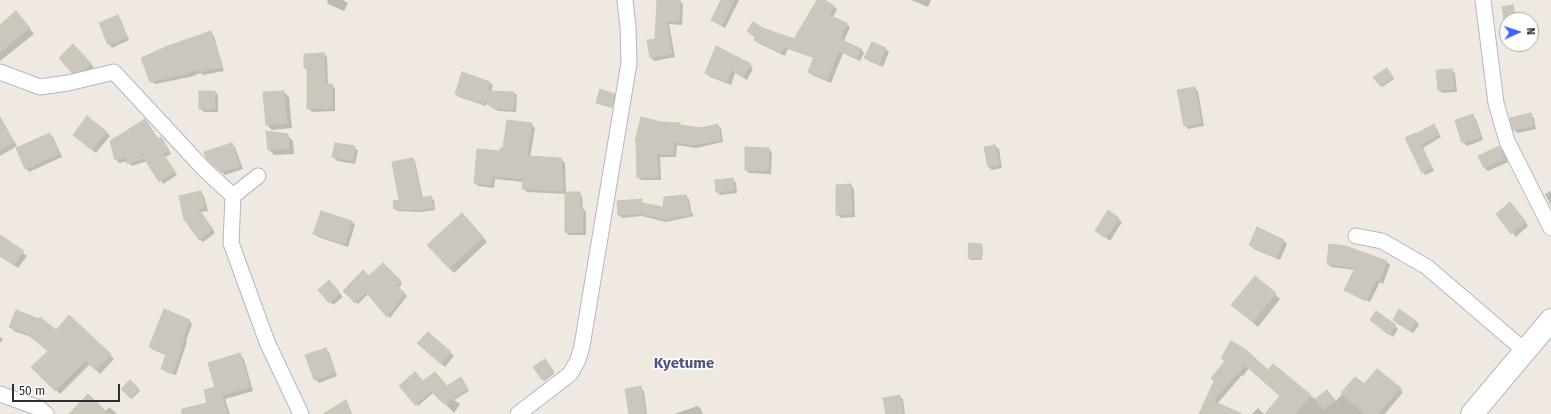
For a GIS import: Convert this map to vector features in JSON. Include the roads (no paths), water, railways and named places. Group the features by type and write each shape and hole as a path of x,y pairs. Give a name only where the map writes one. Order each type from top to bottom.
{"main road":[{"path":"1472,414 1551,320"}],"street":[{"path":"518,414 570,374 578,360 582,346 629,63 628,27 625,0"},
{"path":"1483,0 1496,103 1507,141 1551,228"},
{"path":"0,72 40,87 68,83 114,72 203,168 233,196"},
{"path":"258,176 233,196 231,243 267,342 301,414"},
{"path":"1356,236 1382,241 1427,267 1525,351"},
{"path":"0,394 39,408 46,414"}],"district":[{"name":"Kyetume","path":"684,364"}]}
